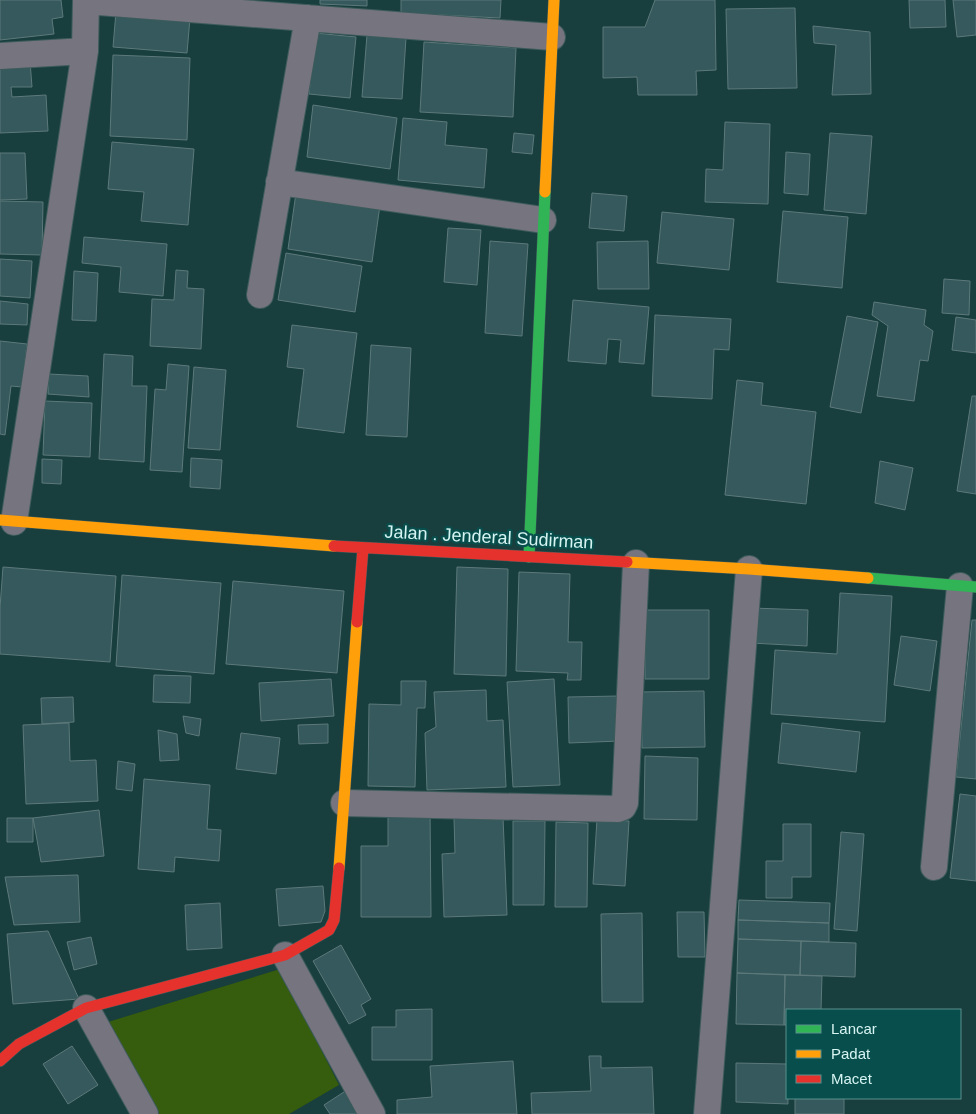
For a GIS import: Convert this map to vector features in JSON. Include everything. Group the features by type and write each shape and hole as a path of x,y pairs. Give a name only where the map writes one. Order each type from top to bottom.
{"street":[{"path":"529,557 554,0"},
{"path":"7,521 85,50 86,1 552,36"},
{"path":"260,295 308,18"},
{"path":"0,56 85,50"},
{"path":"279,182 544,220"},
{"name":"Jalan . Jenderal Sudirman","path":"7,521 363,548 749,568 968,586"},
{"path":"0,1061 19,1044 86,1008 285,955 329,930 334,920 363,548"},
{"path":"344,803 618,809 623,807 625,803 636,562"},
{"path":"707,1114 749,568"},
{"path":"934,867 968,586"},
{"path":"285,955 372,1114"},
{"path":"86,1008 145,1114"}],"green space":[{"path":"280,969 339,1085 289,1114 157,1114 108,1022"}],"building":[{"path":"0,0 61,0 63,17 52,19 54,34 0,40"},
{"path":"320,0 367,0 367,6 320,4"},
{"path":"401,0 501,0 500,18 401,13"},
{"path":"655,0 715,0 716,70 696,71 697,95 638,95 637,77 603,78 603,27 645,27"},
{"path":"909,0 945,0 946,27 910,28"},
{"path":"953,0 976,0 976,35 957,37"},
{"path":"795,8 797,88 728,89 726,9"},
{"path":"116,12 190,18 187,53 113,47"},
{"path":"813,26 870,32 871,94 832,95 836,45 814,43"},
{"path":"315,33 356,37 350,98 309,94"},
{"path":"367,35 406,38 402,99 362,97"},
{"path":"424,42 516,48 513,117 420,112"},
{"path":"113,55 190,58 187,140 110,136"},
{"path":"30,61 32,87 11,87 12,97 46,95 48,131 0,133 0,62"},
{"path":"313,105 397,118 390,169 307,157"},
{"path":"403,118 447,122 445,145 487,149 484,188 398,180"},
{"path":"725,122 770,124 768,204 705,202 706,169 723,170"},
{"path":"514,133 534,135 532,154 512,152"},
{"path":"830,133 872,136 866,214 824,210"},
{"path":"112,142 194,149 188,225 141,221 144,192 108,189"},
{"path":"786,152 810,154 808,195 784,193"},
{"path":"0,153 25,153 27,199 0,200"},
{"path":"296,193 380,205 372,262 288,249"},
{"path":"592,193 627,196 624,231 589,228"},
{"path":"0,201 43,202 42,255 0,254"},
{"path":"783,211 848,217 842,288 777,282"},
{"path":"662,212 734,219 729,270 657,263"},
{"path":"448,228 481,230 477,285 444,282"},
{"path":"84,237 167,244 163,296 119,292 121,267 82,263"},
{"path":"490,241 528,244 522,336 485,333"},
{"path":"648,241 649,289 598,289 597,242"},
{"path":"286,253 362,266 355,312 278,300"},
{"path":"0,259 32,261 30,298 0,296"},
{"path":"176,270 188,271 187,288 204,289 201,349 150,346 152,299 174,300"},
{"path":"74,271 98,273 96,321 72,320"},
{"path":"944,279 970,281 969,315 942,313"},
{"path":"573,300 649,307 644,364 619,362 621,340 608,339 606,364 568,361"},
{"path":"0,301 28,304 27,325 0,324"},
{"path":"874,302 926,310 924,325 933,331 928,361 920,360 914,401 877,396 888,326 872,315"},
{"path":"655,315 731,319 729,350 714,349 712,399 652,396"},
{"path":"847,316 878,322 861,413 830,407"},
{"path":"956,317 976,320 976,353 952,350"},
{"path":"292,325 357,333 344,433 297,427 304,369 287,367"},
{"path":"0,341 27,344 22,387 11,386 5,435 0,434"},
{"path":"371,345 411,348 407,437 366,435"},
{"path":"104,354 133,356 132,386 147,386 144,462 99,459"},
{"path":"168,364 189,366 182,472 150,470 155,389 166,390"},
{"path":"194,367 226,370 220,450 188,448"},
{"path":"49,374 88,376 89,397 48,394"},
{"path":"737,380 763,383 761,405 816,412 806,504 725,495"},
{"path":"972,396 976,396 976,494 957,491"},
{"path":"45,401 92,403 90,457 43,455"},
{"path":"191,458 222,460 220,489 190,487"},
{"path":"42,459 62,460 61,484 42,483"},
{"path":"880,461 913,468 905,510 875,503"},
{"path":"3,567 116,576 110,662 0,654 0,607"},
{"path":"457,567 508,569 506,676 454,674"},
{"path":"519,572 570,574 568,642 582,642 581,680 567,680 568,673 516,671"},
{"path":"122,575 221,583 214,674 116,666"},
{"path":"233,581 344,591 337,673 226,664"},
{"path":"840,593 892,596 885,722 771,714 775,650 837,654"},
{"path":"752,608 808,610 807,646 751,643"},
{"path":"645,610 709,610 709,679 645,679"},
{"path":"972,620 976,620 976,779 956,777"},
{"path":"901,636 937,641 930,691 894,685"},
{"path":"154,675 191,676 190,703 153,702"},
{"path":"331,679 334,716 261,721 259,683"},
{"path":"554,679 560,785 513,787 507,682"},
{"path":"401,681 426,681 425,708 417,708 415,787 368,786 369,704 401,705"},
{"path":"486,690 487,721 503,720 506,787 427,790 425,733 436,727 434,692"},
{"path":"704,691 705,747 642,748 641,692"},
{"path":"618,696 620,741 569,743 568,697"},
{"path":"73,697 74,722 42,724 41,698"},
{"path":"183,716 201,719 199,736 186,733"},
{"path":"69,723 70,761 96,760 98,801 26,804 23,725"},
{"path":"782,723 860,732 856,772 778,763"},
{"path":"328,724 328,743 299,744 298,725"},
{"path":"158,730 177,734 179,760 160,761"},
{"path":"241,733 280,738 276,774 236,769"},
{"path":"645,756 698,758 697,820 644,819"},
{"path":"118,761 135,764 132,791 116,789"},
{"path":"144,779 210,785 207,829 221,830 219,861 175,857 174,872 138,869"},
{"path":"960,794 976,796 976,881 950,878"},
{"path":"99,810 104,856 41,862 33,818"},
{"path":"388,810 430,810 431,917 361,917 361,846 388,846"},
{"path":"503,817 507,915 444,917 442,854 455,853 454,818"},
{"path":"7,818 33,818 33,842 7,842"},
{"path":"597,819 629,821 625,886 593,884"},
{"path":"513,821 545,821 544,905 513,905"},
{"path":"556,822 588,823 587,907 555,907"},
{"path":"783,824 811,824 811,877 792,877 792,898 766,898 766,861 783,861"},
{"path":"841,832 864,834 857,931 834,929"},
{"path":"78,875 80,922 14,925 5,877"},
{"path":"323,886 325,911 321,922 279,926 276,889"},
{"path":"739,900 830,903 829,923 738,920"},
{"path":"220,903 222,948 187,950 185,905"},
{"path":"677,912 704,912 705,957 678,957"},
{"path":"642,913 643,1002 602,1002 601,914"},
{"path":"738,920 829,923 829,942 738,939"},
{"path":"48,931 79,999 13,1004 7,934"},
{"path":"91,937 97,964 74,970 67,942"},
{"path":"738,939 801,941 800,975 737,973"},
{"path":"801,941 856,943 855,977 800,975"},
{"path":"341,945 371,999 361,1005 366,1015 349,1024 313,961"},
{"path":"737,973 785,975 784,1025 736,1024"},
{"path":"785,975 822,976 821,1009 786,1009 786,1025 784,1025"},
{"path":"432,1009 432,1060 372,1060 372,1027 396,1027 396,1010"},
{"path":"72,1046 98,1085 68,1104 43,1064"},
{"path":"589,1056 601,1056 601,1068 652,1067 654,1114 532,1114 531,1093 591,1091"},
{"path":"513,1061 517,1114 397,1114 397,1100 432,1097 430,1066"},
{"path":"736,1063 786,1064 786,1099 788,1099 788,1104 736,1102"},
{"path":"347,1090 359,1114 330,1114 324,1105"},
{"path":"795,1099 844,1099 844,1114 795,1114"}],"traffic: fast":[{"path":"529,557 545,192"},
{"path":"868,578 976,587"}],"traffic: slow":[{"path":"545,192 554,0"},
{"path":"0,520 334,546"},
{"path":"627,562 868,578"},
{"path":"339,868 357,622"}],"traffic: jam":[{"path":"334,546 627,562"},
{"path":"357,622 363,548"},
{"path":"0,1061 19,1044 86,1008 285,955 329,930 334,920 339,868"}]}
